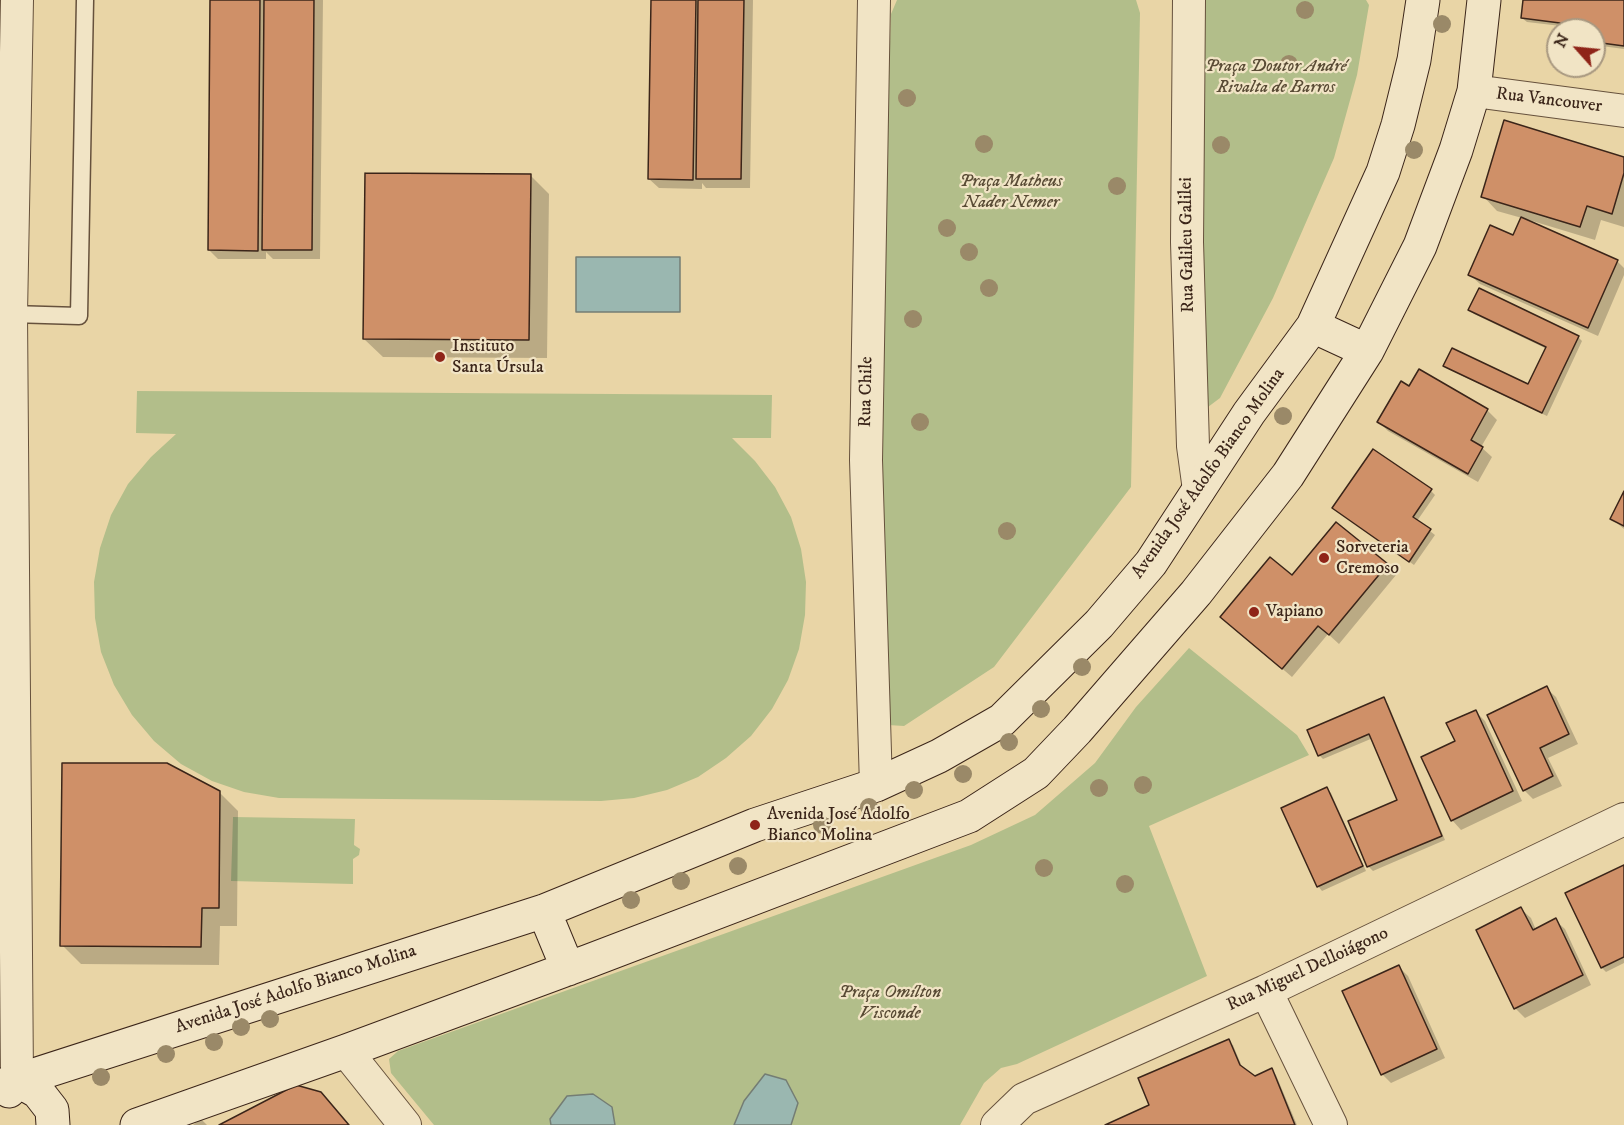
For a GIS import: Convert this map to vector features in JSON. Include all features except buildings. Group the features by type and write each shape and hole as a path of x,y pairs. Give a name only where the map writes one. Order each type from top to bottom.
{"main road":[{"name":"Avenida José Adolfo Bianco Molina","path":"6,1089 544,911 755,825 876,785 939,756 1002,720 1099,624 1151,563 1249,413 1313,326 1383,172 1398,125 1414,60 1423,0"},
{"path":"137,1125 568,969 969,816 1036,773 1077,730 1203,584 1288,475 1366,351 1420,246 1456,150 1474,91 1484,0"},
{"path":"1313,326 1366,351"},
{"path":"544,911 568,969"},
{"path":"6,1089 38,1092 52,1110 53,1125"}],"street":[{"path":"6,1089 11,315 8,137 17,0"},
{"name":"Rua Chile","path":"874,0 866,460 876,785"},
{"name":"Rua Galileu Galilei","path":"1189,0 1187,242 1192,446 1199,490"},
{"name":"Rua Vancouver","path":"1474,91 1624,111"},
{"name":"Rua Miguel Delloiágono","path":"997,1125 1024,1099 1266,991 1624,819"},
{"path":"1266,991 1331,1125"},
{"path":"346,1051 405,1125"}],"lane":[{"path":"11,315 79,316 85,0"}],"green space":[{"name":"Praça Matheus Nader Nemer","path":"897,0 1136,0 1140,13 1131,487 994,667 904,726 888,725 880,709 885,184 891,14"},
{"name":"Praça Doutor André Rivalta de Barros","path":"1205,0 1366,0 1369,5 1357,75 1334,158 1273,298 1220,398 1204,410 1197,112"},
{"path":"137,391 772,395 771,438 732,438 755,461 775,487 791,517 801,549 806,582 805,615 799,649 788,680 772,709 751,736 726,758 698,777 667,790 634,798 601,801 279,798 244,792 212,781 181,764 154,741 132,715 114,685 101,652 95,618 94,582 100,548 111,515 128,484 151,457 176,434 136,433"},
{"name":"Praça Omílton Visconde","path":"1189,648 1297,735 1309,755 1149,826 1207,976 1017,1064 1001,1068 984,1083 960,1125 434,1125 391,1073 389,1059 398,1051 971,845 1035,815 1095,763 1136,707"},
{"path":"233,817 355,819 354,845 360,849 359,855 353,859 353,884 231,881"}],"water":[{"path":"576,257 680,257 680,312 576,312"},
{"path":"765,1074 786,1080 798,1103 791,1125 734,1125 744,1101"},
{"path":"593,1094 612,1107 615,1125 551,1125 550,1119 567,1096"}],"place":[{"name":"Instituto Santa Úrsula","path":"440,357"},
{"name":"Sorveteria Cremoso","path":"1324,558"},
{"name":"Vapiano","path":"1254,612"},
{"name":"Avenida José Adolfo Bianco Molina","path":"755,825"}]}
